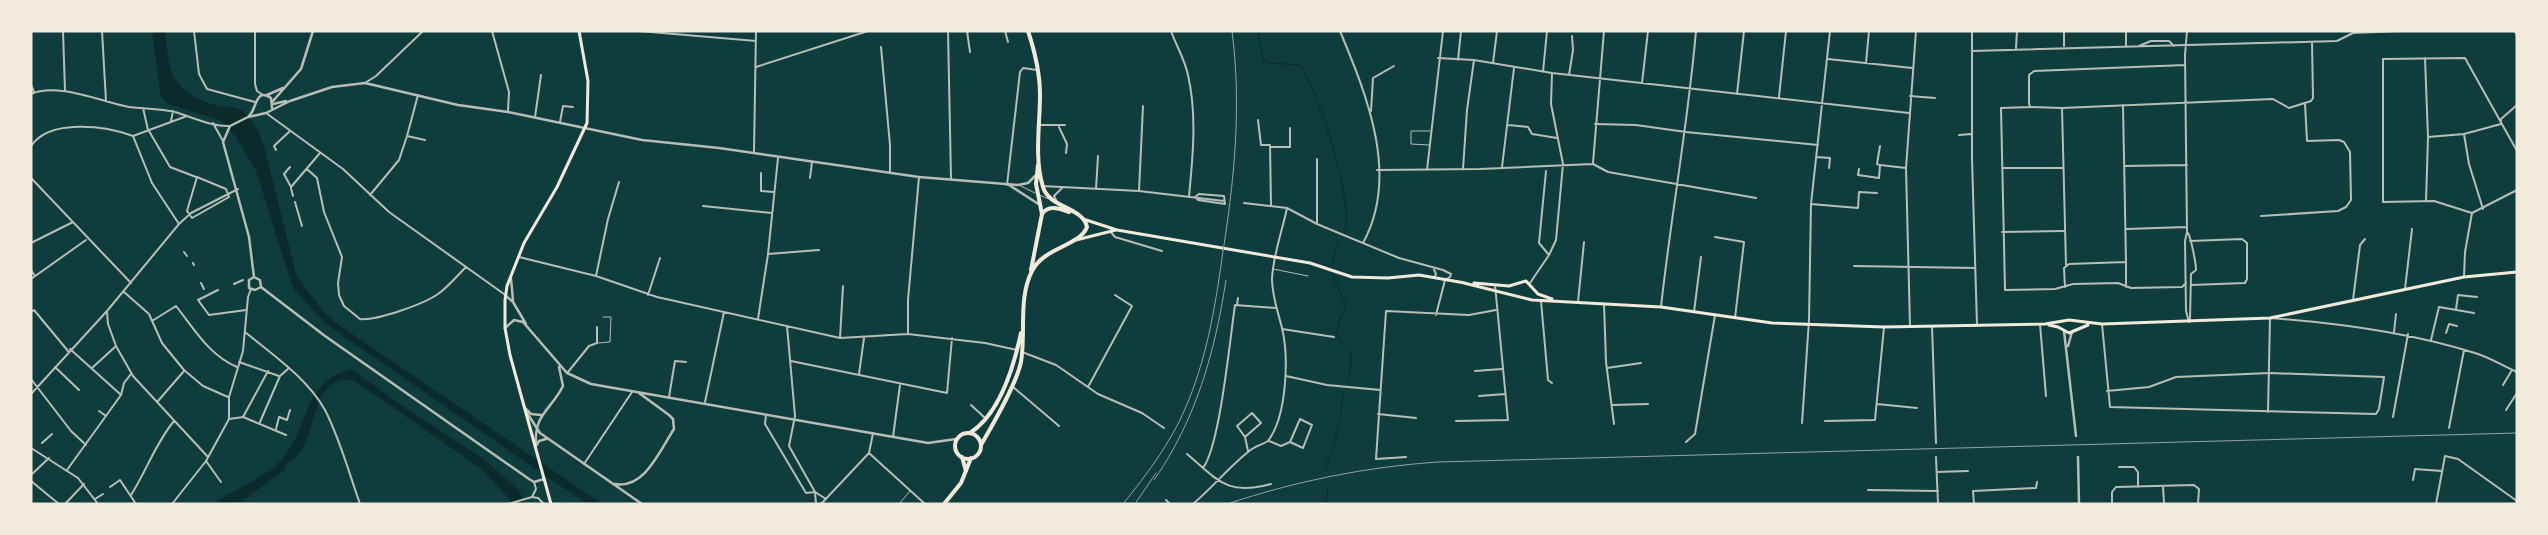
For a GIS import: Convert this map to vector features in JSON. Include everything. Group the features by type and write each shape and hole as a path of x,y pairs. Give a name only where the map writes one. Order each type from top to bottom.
{"main road":[{"path":"551,504 510,355 505,328 505,295 519,257 585,129 588,81 579,31"},
{"path":"962,458 971,458 977,455 1018,371 1029,278 1037,249 1042,214 1036,184 1040,125 1038,70 1028,31"},
{"path":"1038,176 1045,192 1053,201 1083,218 1117,230 1310,263 1352,277 1388,278 1420,275 1464,283 1495,286 1517,284 1524,280 1530,283 1532,290 1540,296 1556,300"},
{"path":"1042,214 1048,208 1074,213"},
{"path":"1076,240 1086,229 1083,218"},
{"path":"1029,278 1038,262 1046,254 1076,240 1117,230"},
{"path":"1037,249 1040,254 1046,254"},
{"path":"1464,283 1541,300 1661,307 1735,318 1809,325 1884,327 2040,324 2064,323 2067,321 2102,324 2190,322 2270,318 2464,277 2517,272"},
{"path":"1517,284 1516,292 1519,296"},
{"path":"1527,297 1532,290"},
{"path":"2073,322 2073,331"},
{"path":"2064,323 2064,330"},
{"path":"2040,324 2073,331 2102,324"},
{"path":"970,433 985,418 1012,371 1020,351"},
{"path":"966,471 962,458 955,448 956,439 962,434 970,433 978,437 981,445"},
{"path":"944,504 961,483 971,458"}],"street":[{"path":"62,31 65,92"},
{"path":"102,31 106,101"},
{"path":"194,31 199,74 207,89 255,104 258,111 265,113 343,169 389,212 505,295 513,302 527,325 558,365 572,377 591,384 632,392 705,402 766,416 928,443 956,439"},
{"path":"255,31 255,84 257,90 273,102 290,101"},
{"path":"271,110 273,102 301,68 313,31"},
{"path":"365,83 376,76 423,31"},
{"path":"492,31 509,92 508,112"},
{"path":"639,31 756,41"},
{"path":"754,152 756,31"},
{"path":"756,66 868,31"},
{"path":"948,31 951,179"},
{"path":"967,31 970,52"},
{"path":"1005,31 1008,42"},
{"path":"1170,31 1188,72 1194,156 1189,196"},
{"path":"1340,31 1362,83 1375,132 1378,202 1376,215 1362,243"},
{"path":"1427,170 1438,58 1443,31"},
{"path":"1458,60 1461,31"},
{"path":"1494,63 1498,31"},
{"path":"1543,72 1547,31"},
{"path":"1593,164 1604,31"},
{"path":"1642,83 1648,31"},
{"path":"1661,307 1676,185 1686,132 1696,31"},
{"path":"1737,94 1744,31"},
{"path":"1779,98 1786,31"},
{"path":"1802,423 1809,325 1811,204 1824,103 1830,31"},
{"path":"1866,63 1870,31"},
{"path":"1910,326 1906,168 1908,113 1916,31"},
{"path":"1972,31 1971,134 1977,325"},
{"path":"2016,48 2017,31"},
{"path":"2064,31 2064,46"},
{"path":"2126,31 2126,46"},
{"path":"2187,31 2185,65 2187,232 2185,241 2186,311 2190,322"},
{"path":"1972,50 2064,46 2186,46 2340,41 2358,32 2400,31"},
{"path":"1569,75 1573,50 1572,36"},
{"path":"2137,46 2150,41 2169,41 2175,46"},
{"path":"2186,283 2182,287 2126,287 2118,283 2073,284 2065,287 2005,290 2002,232 2003,168 2001,108 2062,108 2273,99 2290,108 2313,98 2312,42"},
{"path":"881,47 890,145 890,172"},
{"path":"1438,58 1474,60 1543,72 1908,113"},
{"path":"2425,58 2428,137 2426,201"},
{"path":"2517,151 2465,58 2383,59 2383,202 2434,201 2472,213 2517,190"},
{"path":"1828,59 1912,68"},
{"path":"1463,170 1467,110 1474,60"},
{"path":"2031,107 2029,75 2034,71 2185,65"},
{"path":"1370,113 1373,78 1394,66"},
{"path":"1008,185 1020,72 1023,68 1038,70"},
{"path":"1502,167 1514,68"},
{"path":"1530,283 1550,255 1556,240 1563,164 1551,104 1552,73"},
{"path":"535,117 540,75"},
{"path":"31,85 32,93 49,90 65,92 143,108 173,111 224,126 230,126 254,113 265,113 290,101 345,84 365,83 458,106 508,112 642,140 754,152 778,158 919,177 1018,185 1028,183 1038,176"},
{"path":"254,113 255,104 264,95 286,87"},
{"path":"370,195 399,160 418,95"},
{"path":"1910,96 1935,98"},
{"path":"2261,216 2338,211 2346,207 2351,200 2350,152 2339,140 2307,141 2305,103"},
{"path":"2123,105 2126,287"},
{"path":"2501,124 2501,119 2517,105"},
{"path":"560,123 563,106 573,107"},
{"path":"1139,191 1143,106"},
{"path":"143,108 148,130 170,167 222,188 227,193"},
{"path":"2062,108 2065,287"},
{"path":"171,121 173,111"},
{"path":"31,146 47,132 71,128 101,127 133,136 188,116"},
{"path":"1258,120 1261,144 1270,145 1270,147 1290,147 1290,128"},
{"path":"213,123 224,142 238,189 254,276 260,280 261,287 325,336 534,482 536,489 532,497"},
{"path":"1596,124 1636,125 1818,145"},
{"path":"2428,137 2464,134 2501,124"},
{"path":"1040,125 1059,127 1064,125"},
{"path":"1508,125 1528,127 1532,134 1557,138"},
{"path":"224,142 230,126"},
{"path":"1059,127 1067,144 1066,153"},
{"path":"276,150 274,146 290,131"},
{"path":"1960,135 1971,134"},
{"path":"2464,134 2470,164 2483,209"},
{"path":"133,136 152,183 179,224"},
{"path":"407,136 425,140"},
{"path":"1858,168 1858,175 1878,178 1880,165 1877,164 1880,146"},
{"path":"1270,147 1271,205"},
{"path":"291,187 308,169 320,152"},
{"path":"1096,190 1098,156"},
{"path":"1817,157 1830,158 1829,168"},
{"path":"758,318 768,254 778,158"},
{"path":"1317,159 1317,224"},
{"path":"810,178 812,162"},
{"path":"1377,170 1463,170 1593,164 1608,172 1756,198"},
{"path":"2124,166 2187,164"},
{"path":"1880,165 1906,168"},
{"path":"290,167 284,174 291,187 293,196"},
{"path":"2003,168 2063,168"},
{"path":"308,169 317,178 324,212 342,257 338,282 339,295 344,306 360,320 373,318 424,302 438,294 466,267"},
{"path":"1546,171 1539,243 1550,255"},
{"path":"761,173 761,191 773,192"},
{"path":"908,334 908,300 919,177"},
{"path":"31,178 87,240 131,283"},
{"path":"190,214 187,211 197,178"},
{"path":"596,276 608,219 619,182"},
{"path":"1008,185 1041,205"},
{"path":"1042,186 1139,191 1224,201"},
{"path":"1059,204 1054,196 1058,190 1064,187"},
{"path":"31,394 69,350 124,292 179,224 190,214 227,193 238,189"},
{"path":"1811,204 1858,208 1859,192 1877,193"},
{"path":"1200,194 1226,198 1224,204 1198,200 1195,197 1200,194"},
{"path":"295,202 302,226"},
{"path":"1244,203 1287,208 1317,224 1399,258 1444,270 1451,274 1445,280 1436,315"},
{"path":"703,206 772,213"},
{"path":"1193,504 1248,451 1268,441 1280,410 1286,376 1282,329 1272,292 1273,269 1287,208"},
{"path":"2464,277 2465,252 2472,213"},
{"path":"31,243 72,222"},
{"path":"2126,229 2187,227"},
{"path":"2405,289 2412,229"},
{"path":"1110,231 1115,237 1162,251"},
{"path":"2002,232 2064,231"},
{"path":"2187,232 2191,252 2196,259 2196,270 2191,274 2190,322"},
{"path":"1716,237 1744,242 1735,318"},
{"path":"31,279 87,240"},
{"path":"2190,241 2242,240 2247,243 2248,279 2245,283 2191,285"},
{"path":"2353,301 2360,245 2365,240"},
{"path":"1578,302 1584,242"},
{"path":"768,254 819,250"},
{"path":"184,252 187,256"},
{"path":"519,257 596,276 648,294 840,338 908,334 952,338 1020,351 1056,365 1088,388 1142,413 1164,428"},
{"path":"1694,312 1700,257"},
{"path":"648,294 660,258"},
{"path":"2066,265 2126,262"},
{"path":"1854,266 1975,268"},
{"path":"1433,267 1436,274 1434,278"},
{"path":"31,270 35,276"},
{"path":"137,276 140,279"},
{"path":"172,504 206,461 229,419 229,397 239,362 245,332 246,310 251,289 248,282 254,276"},
{"path":"511,278 513,302"},
{"path":"234,284 243,280"},
{"path":"202,284 204,290"},
{"path":"840,338 843,286"},
{"path":"1456,421 1508,420 1495,286"},
{"path":"251,289 255,290 261,287"},
{"path":"218,290 206,294 198,300 203,310 212,316 246,310"},
{"path":"124,292 149,314 162,343 184,370 208,389 229,397"},
{"path":"1088,388 1132,306 1115,295"},
{"path":"2456,309 2458,295 2477,297"},
{"path":"1203,468 1210,457 1235,305 1237,305 1238,298"},
{"path":"1541,300 1548,380 1552,383"},
{"path":"1604,304 1607,368 1614,424"},
{"path":"1237,305 1276,308"},
{"path":"152,321 176,306 212,353 237,367"},
{"path":"2431,340 2439,307 2474,313"},
{"path":"31,312 34,310 69,350 121,394"},
{"path":"1406,457 1376,459 1386,311 1436,315 1469,315 1496,310"},
{"path":"107,311 108,324 116,346 131,374 138,384 158,401 208,457"},
{"path":"705,402 724,311"},
{"path":"2394,332 2396,314"},
{"path":"1686,442 1695,434 1715,315"},
{"path":"2268,412 2270,318 2408,334 2484,356 2517,372"},
{"path":"505,328 514,320 527,325"},
{"path":"2040,324 2046,396"},
{"path":"2102,324 2107,392 2110,407 2376,414 2380,409 2384,377 2270,373 2176,377 2149,386 2107,392"},
{"path":"2446,333 2448,324 2457,326"},
{"path":"787,326 795,420 790,446 815,492 816,504"},
{"path":"1932,326 1936,443"},
{"path":"1825,421 1875,420 1884,327"},
{"path":"567,373 589,346 597,343 597,328"},
{"path":"1282,329 1334,337"},
{"path":"2064,330 2068,347 2076,436"},
{"path":"2068,347 2073,331"},
{"path":"245,332 289,368 321,404 360,504"},
{"path":"2393,417 2408,334"},
{"path":"859,374 864,338"},
{"path":"791,361 947,393 952,338"},
{"path":"2444,344 2445,338"},
{"path":"92,368 116,346"},
{"path":"2449,428 2464,350"},
{"path":"669,397 675,361 686,362"},
{"path":"239,362 280,376"},
{"path":"1607,368 1641,363"},
{"path":"536,448 535,428 541,415 563,386 562,373 558,365"},
{"path":"55,367 79,390"},
{"path":"260,423 280,376 289,368"},
{"path":"1475,371 1502,369"},
{"path":"158,401 184,370"},
{"path":"2503,385 2512,370"},
{"path":"243,417 268,372"},
{"path":"67,470 121,394 124,383 131,374"},
{"path":"1286,376 1328,384 1380,390"},
{"path":"31,379 38,386 64,424 86,445"},
{"path":"893,437 900,384"},
{"path":"1011,386 1059,426"},
{"path":"584,464 632,392"},
{"path":"614,484 627,485 638,481 674,429 673,420 670,416 638,392"},
{"path":"2506,410 2517,393"},
{"path":"1479,396 1506,394"},
{"path":"1612,405 1648,404"},
{"path":"1877,404 1917,408"},
{"path":"971,406 985,418"},
{"path":"524,407 531,414 541,415"},
{"path":"524,407 535,428 548,439 642,504"},
{"path":"275,416 287,420 290,410"},
{"path":"98,411 106,416"},
{"path":"1245,437 1260,423 1252,413 1237,426 1245,437 1248,451"},
{"path":"1378,414 1416,418"},
{"path":"766,416 765,424 806,493 815,492 826,499"},
{"path":"229,419 243,417 286,435"},
{"path":"275,429 279,417"},
{"path":"1268,441 1281,446 1290,442 1300,419 1312,425 1303,448 1290,442"},
{"path":"131,495 152,453 174,421"},
{"path":"821,504 869,453 873,433"},
{"path":"42,443 52,434"},
{"path":"536,448 539,441 548,439"},
{"path":"38,446 33,449 78,478 98,504"},
{"path":"869,453 925,504"},
{"path":"1187,454 1217,480 1226,485 1250,490 1271,484"},
{"path":"1936,456 1938,504"},
{"path":"2436,504 2445,456 2458,459 2517,501"},
{"path":"2078,457 2079,504"},
{"path":"31,476 49,458"},
{"path":"206,461 221,482"},
{"path":"2119,468 2134,467 2138,472 2138,487"},
{"path":"2413,480 2414,469 2442,471"},
{"path":"1937,472 1968,471"},
{"path":"534,482 544,478"},
{"path":"31,480 59,504"},
{"path":"110,487 120,480 136,504"},
{"path":"1974,504 1973,491 2036,488 2037,482"},
{"path":"66,504 83,485"},
{"path":"2112,504 2114,489 2196,485 2199,488 2198,504"},
{"path":"2163,486 2164,504"},
{"path":"1868,490 1938,491"},
{"path":"95,499 103,494"},
{"path":"508,504 532,497 538,498 544,504"},
{"path":"1166,500 1170,504"},
{"path":"1274,504 1286,504"}],"lane":[{"path":"1430,145 1411,144 1411,131 1432,132"},
{"path":"1018,185 1053,201"},
{"path":"1273,269 1308,276"},
{"path":"597,343 610,342 611,317 603,317"},
{"path":"899,504 911,491"}],"water":[{"path":"152,31 165,31 171,69 181,87 200,100 217,106 241,110 253,123 265,149 297,277 324,312 339,325 602,504 588,504 325,323 293,288 256,171 236,137 220,120 168,104 161,97"},
{"path":"351,369 485,460 519,490 525,504 511,504 508,497 479,467 353,380 339,381 329,387 316,410 302,449 295,458 285,465 286,469 240,502 214,504 260,477 276,465 284,457 292,444 316,394 335,375"}],"waterway":[{"path":"1258,31 1263,60 1268,63 1301,65 1317,100 1340,174 1346,218 1345,234"},
{"path":"1339,242 1332,267 1335,281 1346,304 1338,330 1340,340 1351,355 1351,367 1346,383"},
{"path":"1325,469 1334,445 1343,391"},
{"path":"1326,504 1328,486"}],"railway":[{"path":"1123,504 1157,458 1179,422 1199,372 1209,335 1233,173 1236,88 1232,31"},
{"path":"1154,480 1181,434 1202,384 1216,333 1226,280"},
{"path":"1227,504 1279,488 1331,476 1384,467 1438,462 2517,433"},
{"path":"1135,504 1156,473"}]}
